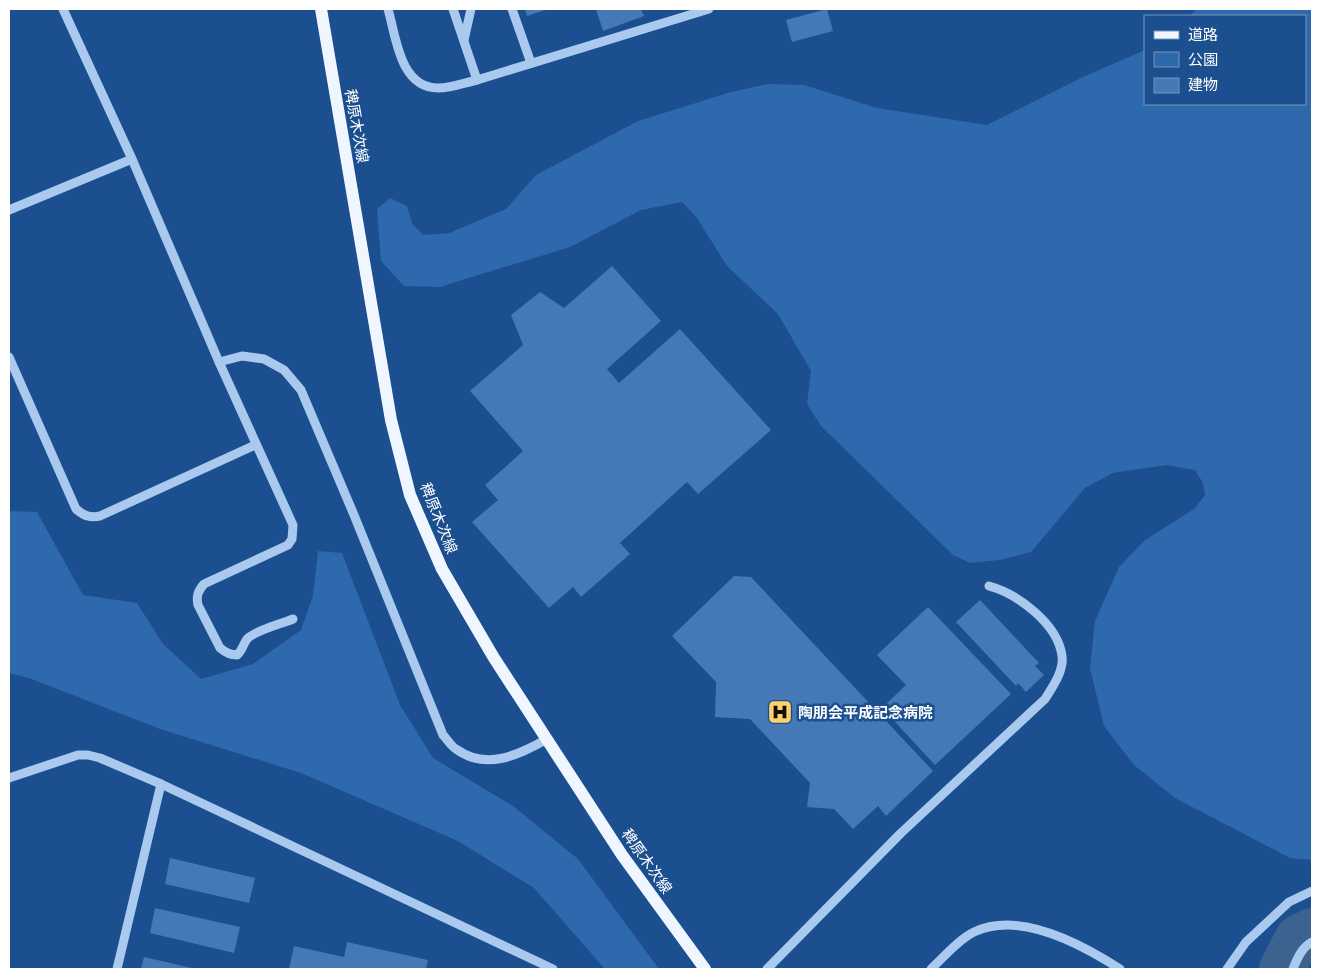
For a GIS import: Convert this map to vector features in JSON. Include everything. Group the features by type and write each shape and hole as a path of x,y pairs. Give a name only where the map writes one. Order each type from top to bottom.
{"main road":[{"name":"稗原木次線","path":"321,9 391,420 410,495 442,569 494,658 622,855 705,969"}],"street":[{"path":"63,9 132,159 255,445 293,525 292,539 288,545 204,584 196,597 198,605 220,648 231,655 242,651 246,640 251,635 293,619"},
{"path":"388,9 403,61 410,75 424,86 440,88 477,80 531,64 679,13 709,9"},
{"path":"453,9 477,80"},
{"path":"464,40 471,9"},
{"path":"512,9 531,64"},
{"path":"9,210 132,159"},
{"path":"219,362 242,356 264,359 284,370 301,390 354,514 443,735 455,749 472,758 494,761 518,755 547,739"},
{"path":"9,357 76,509 83,515 92,518 100,516 255,445"},
{"path":"767,969 901,833 1045,698 1055,683 1062,657 1053,633 1042,618 1016,598 989,586"},
{"path":"9,778 78,755 100,758 161,784 552,969"},
{"path":"118,969 161,784"},
{"path":"1227,969 1246,942 1289,902 1312,891"},
{"path":"930,969 974,932 1005,926 1051,933 1087,948 1120,969"},
{"path":"1293,969 1298,958 1312,942"}],"green space":[{"path":"1197,9 1312,9 1312,860 1290,858 1175,798 1134,765 1104,726 1090,668 1095,621 1119,567 1145,540 1194,509 1205,495 1203,483 1195,470 1166,465 1113,473 1085,488 1031,552 1000,560 970,563 953,555 821,426 807,404 811,371 778,314 727,266 697,218 682,202 641,210 570,247 440,287 404,286 381,261 377,209 390,198 407,206 412,223 423,235 449,233 506,209 536,175 638,121 731,92 768,84 804,85 877,108 987,125 1085,76 1144,50 1144,105 1306,105 1306,15 1190,15"},
{"path":"9,511 37,512 83,595 137,603 163,644 201,679 253,664 301,630 313,596 318,551 342,553 400,705 433,758 513,806 578,859 659,969 605,969 534,888 458,841 301,773 160,729 29,678 9,673"}],"building":[{"path":"525,9 548,9 527,16"},
{"path":"596,9 641,9 644,16 603,31"},
{"path":"827,9 833,31 792,42 786,20"},
{"path":"612,266 661,321 607,369 619,383 680,329 771,430 698,494 687,482 620,543 630,554 581,597 573,587 549,608 472,522 498,500 485,485 523,451 470,391 523,345 511,315 540,292 564,308"},
{"path":"734,576 751,577 933,771 886,816 878,806 853,829 834,809 807,807 810,783 750,719 715,717 716,682 672,636"},
{"path":"980,600 1039,663 1035,666 1044,675 1026,692 1018,683 1016,686 956,622"},
{"path":"928,607 1011,694 935,765 882,708 906,685 877,655"},
{"path":"170,858 255,878 249,903 165,884"},
{"path":"155,908 240,927 234,953 150,933"},
{"path":"347,942 428,960 426,969 289,969 294,946 344,957"},
{"path":"144,957 192,968 192,969 141,969"}],"waterway":[{"path":"1282,969 1298,938 1312,931"}],"place":[{"name":"陶朋会平成記念病院","path":"780,712"}]}
